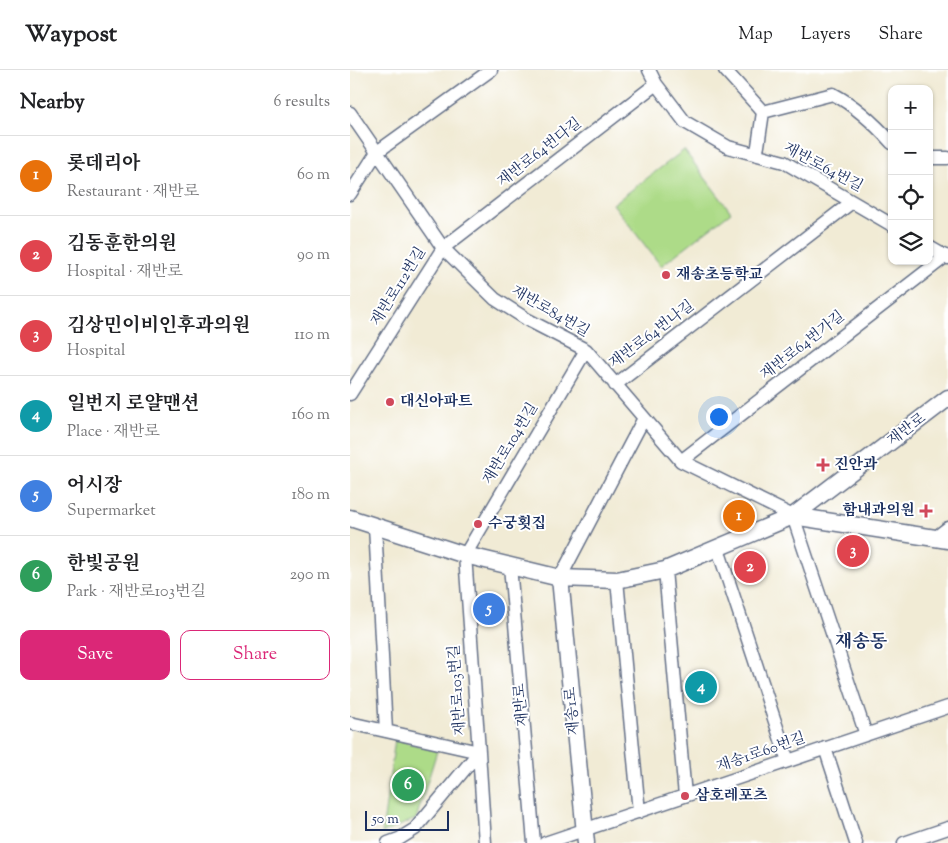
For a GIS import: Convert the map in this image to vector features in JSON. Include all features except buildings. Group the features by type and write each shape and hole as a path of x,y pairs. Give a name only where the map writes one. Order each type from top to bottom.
{"main road":[{"name":"재반로","path":"350,518 465,555 560,578 618,580 665,570 794,516 948,398"},
{"path":"794,516 941,539"},
{"name":"재송1로","path":"560,578 585,837"}],"street":[{"path":"350,194 377,152 491,70"},
{"name":"재반로64번길","path":"649,70 656,84 685,122 728,147 784,162 888,223"},
{"path":"725,70 763,112"},
{"name":"재반로64번다길","path":"443,248 656,84"},
{"path":"763,112 833,94 848,102 888,139"},
{"path":"756,154 763,112"},
{"name":"재반로84번길","path":"350,113 443,248 496,299 528,320 586,350 681,461 794,516"},
{"path":"933,158 948,158"},
{"name":"재반로64번나길","path":"615,384 852,202"},
{"name":"재반로112번길","path":"350,394 443,248"},
{"path":"933,249 947,257"},
{"name":"재반로64번가길","path":"681,461 947,257"},
{"name":"재반로104번길","path":"465,555 586,350"},
{"path":"560,578 644,418"},
{"path":"794,516 866,734"},
{"path":"375,526 386,731"},
{"path":"941,539 948,528"},
{"path":"718,549 788,761"},
{"name":"재반로103번길","path":"388,843 399,839 415,829 479,752 465,555"},
{"name":"재반로","path":"510,566 534,843"},
{"path":"665,570 685,796"},
{"path":"618,580 639,812"},
{"name":"재송1로60번길","path":"545,843 585,837 639,812 948,707"},
{"path":"350,723 479,752 485,843"},
{"path":"825,748 856,843"},
{"path":"904,843 948,828"}],"green space":[{"path":"684,150 731,212 661,266 613,204"},
{"path":"395,739 437,751 416,819 382,833"}],"place":[{"name":"재송초등학교","path":"666,275"},
{"name":"대신아파트","path":"390,402"},
{"name":"진안과","path":"823,465"},
{"name":"함내과의원","path":"926,511"},
{"name":"롯데리아","path":"739,516"},
{"name":"수궁횟집","path":"478,524"},
{"name":"김상민이비인후과의원","path":"853,551"},
{"name":"김동훈한의원","path":"750,567"},
{"name":"어시장","path":"489,609"},
{"name":"일번지 로얄맨션","path":"701,687"},
{"name":"한빛공원","path":"408,785"},
{"name":"삼호레포츠","path":"685,796"}],"district":[{"name":"재송동","path":"861,643"}]}
